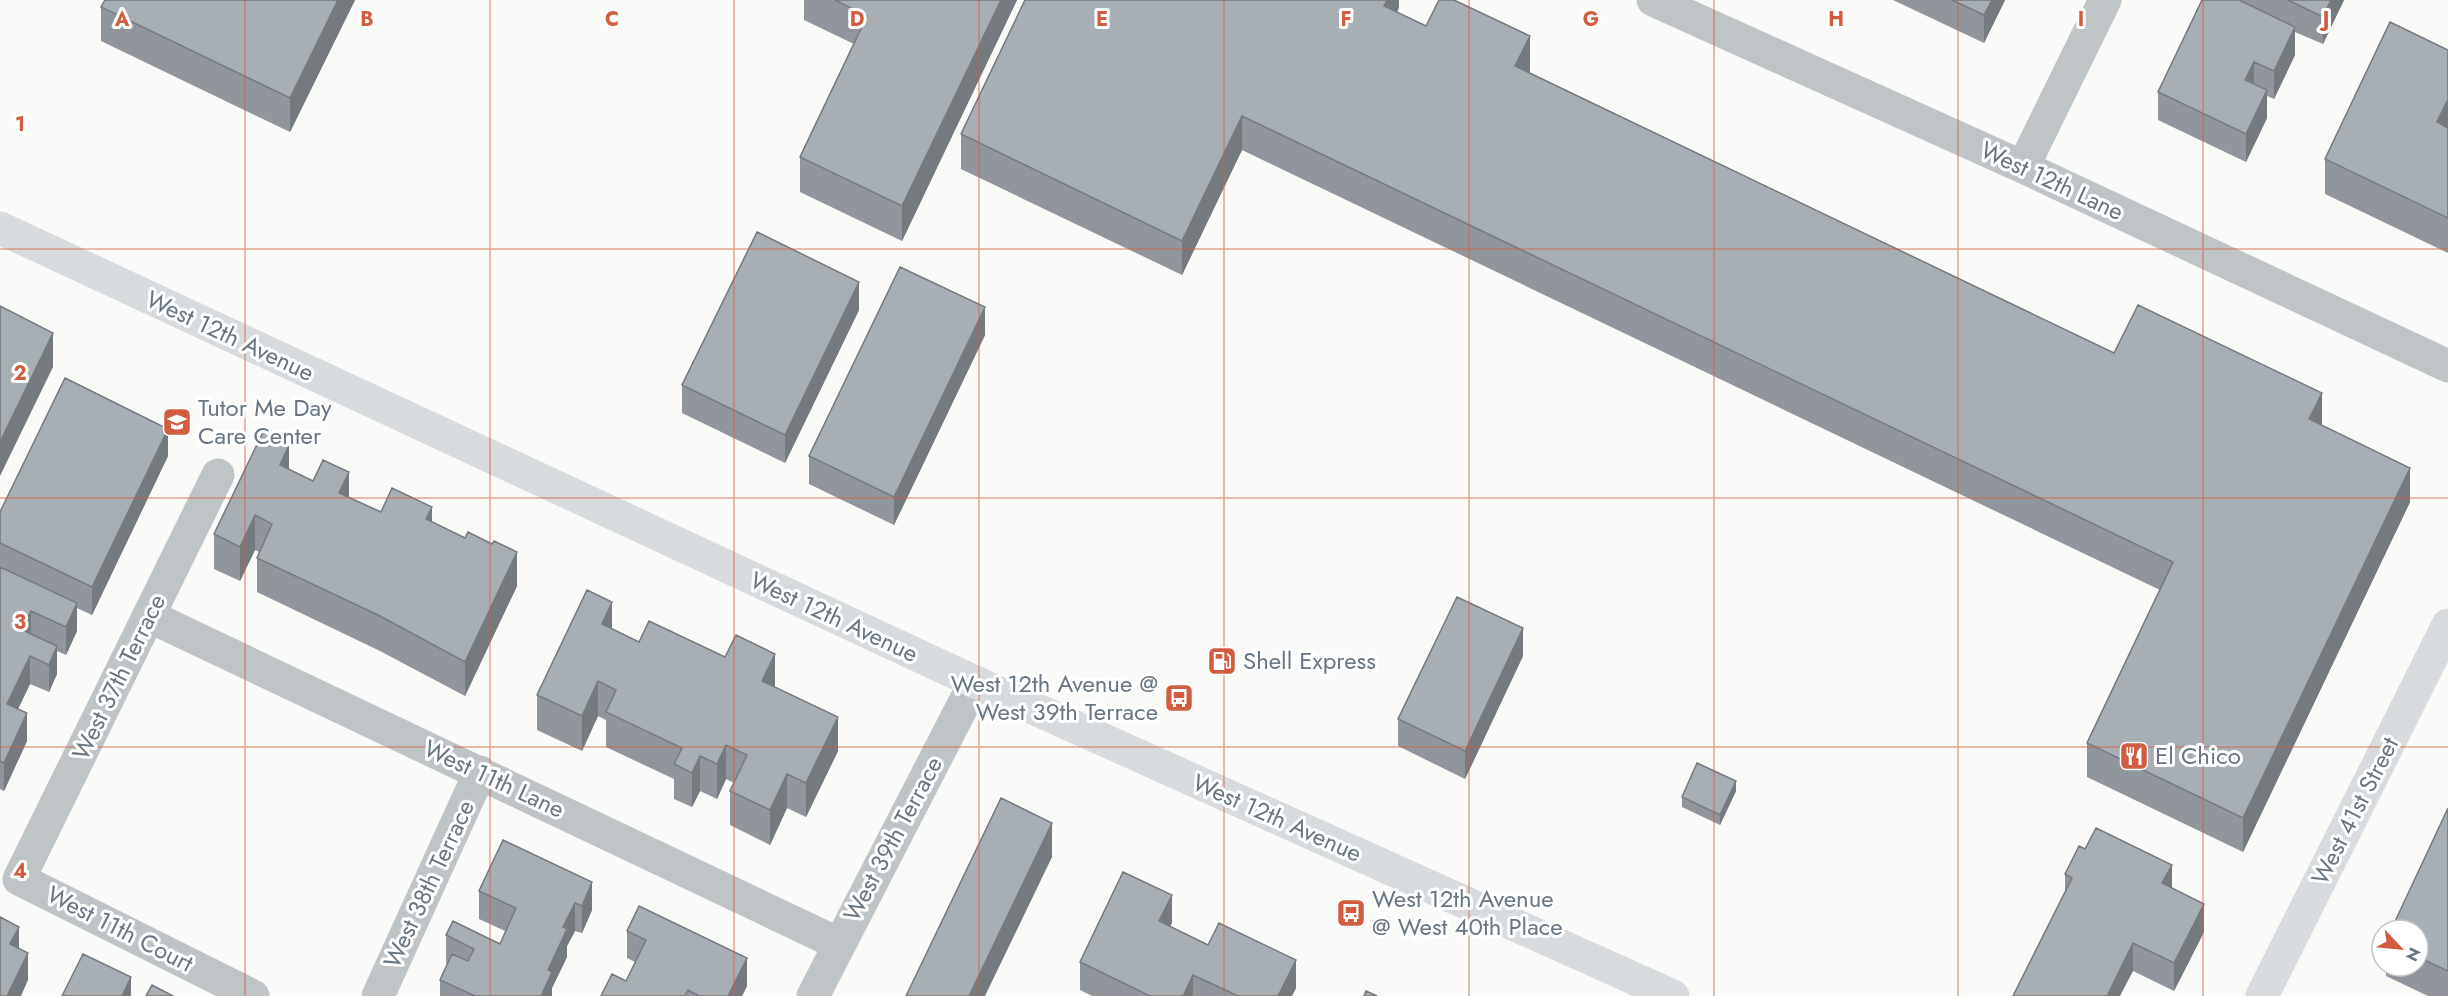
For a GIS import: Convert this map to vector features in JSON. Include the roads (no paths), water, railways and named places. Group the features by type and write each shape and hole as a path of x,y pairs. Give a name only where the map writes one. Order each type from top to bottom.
{"main road":[{"name":"West 12th Avenue","path":"0,228 975,682 1673,996"},
{"name":"West 41st Street","path":"2262,996 2448,625"}],"street":[{"name":"West 12th Lane","path":"1653,0 2023,167 2448,366"},
{"path":"2023,167 2105,0"},
{"name":"West 37th Terrace","path":"19,879 219,475"},
{"name":"West 11th Lane","path":"149,616 838,944"},
{"name":"West 39th Terrace","path":"813,996 975,682"},
{"name":"West 38th Terrace","path":"378,996 480,772"},
{"name":"West 11th Court","path":"19,879 253,996"}],"place":[{"name":"Tutor Me Day Care Center","path":"177,422"},
{"name":"Shell Express","path":"1222,661"},
{"name":"West 12th Avenue @ West 39th Terrace","path":"1179,698"},
{"name":"El Chico","path":"2134,756"},
{"name":"West 12th Avenue @ West 40th Place","path":"1351,913"}]}
